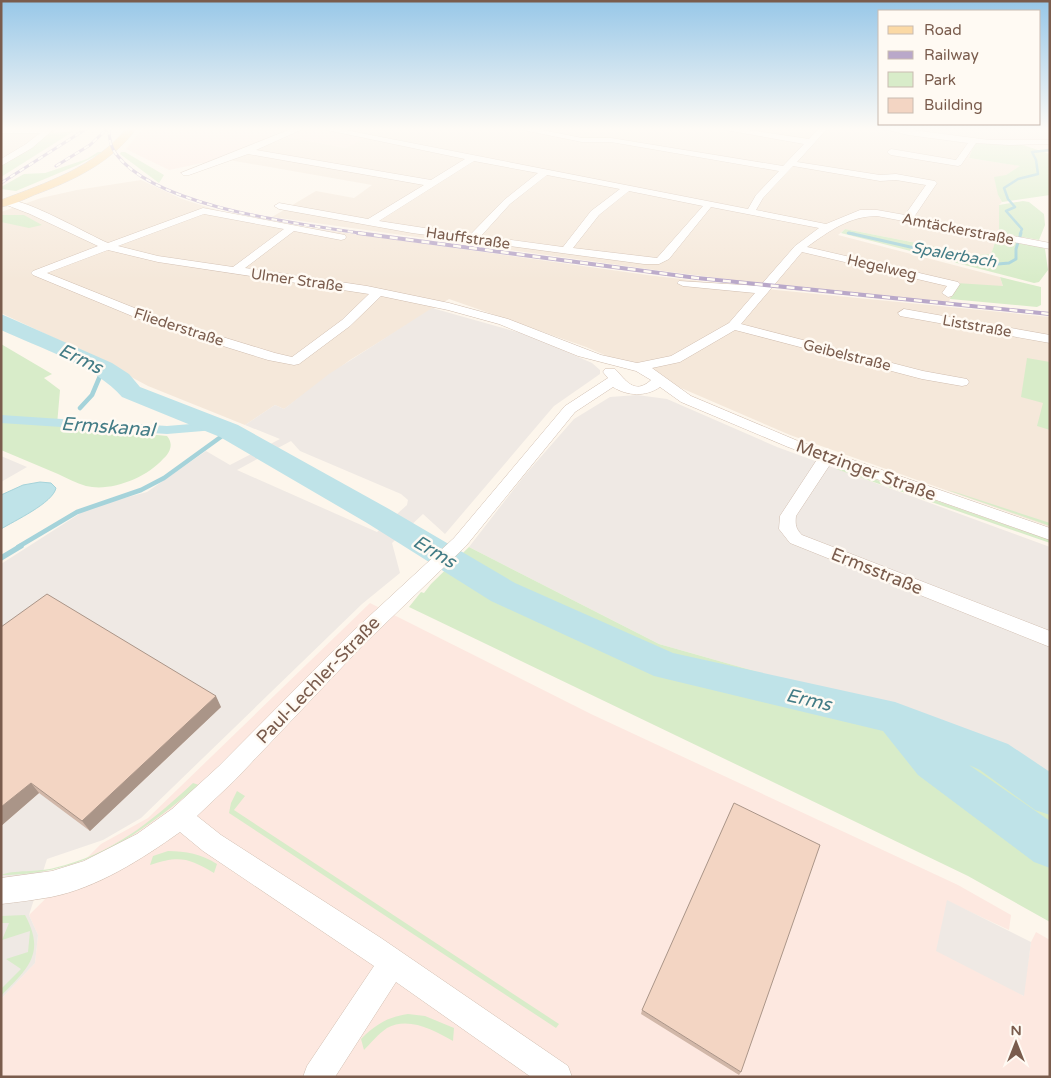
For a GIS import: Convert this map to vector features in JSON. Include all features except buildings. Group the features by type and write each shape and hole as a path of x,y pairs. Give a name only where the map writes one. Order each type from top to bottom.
{"main road":[{"path":"3,202 60,179"}],"street":[{"path":"409,179 430,183"},
{"path":"369,223 436,179"},
{"path":"472,239 507,202 536,179"},
{"path":"590,179 827,227"},
{"path":"750,213 759,197 775,179"},
{"path":"908,218 932,183 926,179"},
{"path":"566,250 595,212 629,187"},
{"name":"Ulmer Straße","path":"3,202 30,208 108,247 142,256 378,292 434,302 492,317 595,358 650,370 657,379"},
{"name":"Hauffstraße","path":"279,206 369,223 472,239 644,261 658,261 665,257 709,204"},
{"path":"108,247 203,210 341,237"},
{"name":"Amtäckerstraße","path":"733,326 799,248 827,227 865,212 908,218 1050,246"},
{"path":"235,271 292,228"},
{"name":"Fliederstraße","path":"108,247 37,273 158,322 274,357 294,361 346,322 378,292"},
{"name":"Hegelweg","path":"799,248 954,284 948,293"},
{"path":"683,283 763,290"},
{"name":"Liststraße","path":"904,313 1050,339"},
{"path":"615,378 620,370 675,358 733,326"},
{"name":"Geibelstraße","path":"733,326 922,375 962,382"},
{"name":"Ulmer Straße","path":"595,358 615,378 620,386 638,390"},
{"path":"638,390 654,386 657,379 675,358"},
{"name":"Paul-Lechler-Straße","path":"1,891 52,884 89,872 146,842 180,817 227,773 356,639 460,542 570,409 615,378"},
{"name":"Metzinger Straße","path":"657,379 686,399 793,444 1050,534"},
{"name":"Paul-Lechler-Straße","path":"587,398 638,390"},
{"name":"Metzinger Straße","path":"638,390 686,399"},
{"name":"Ermsstraße","path":"827,456 788,516 786,523 788,531 796,539 1050,639"},
{"path":"180,817 212,843 392,963 557,1077"},
{"path":"318,1077 392,963"}],"shaded area":[{"path":"339,179 1004,179 998,195 1002,202 999,205 999,233 991,254 978,255 845,229 838,235 1000,277 1003,286 950,299 949,302 764,284 272,217 316,191 354,198 372,185"},
{"path":"141,180 182,199 233,215 311,228 647,275 766,289 1050,317 1050,527 790,435 586,347 449,299 350,360 284,409 275,405 245,425 148,386 86,353 1,313 1,212 41,198"},
{"path":"432,308 528,335 592,363 600,370 600,374 554,406 445,534 423,514 392,543 400,573 362,604 141,818 103,840 47,859 29,915 38,935 35,963 1,999 1,564 90,507 147,492 206,451 230,465 280,439 245,425 275,405 284,409 329,374","holes":["291,441 300,451 401,494 408,500 407,505 377,532 237,470"]},
{"path":"637,395 667,399 777,447 1050,547 1050,781 970,732 659,644 469,547 524,476 574,419 610,397"},
{"path":"1,456 27,467 1,482"},
{"path":"370,603 591,714 958,885 1011,915 1009,930 947,901 1023,996 1031,942 1036,932 1050,940 1050,1077 1,1077 1,999 35,963 38,935 29,915 101,844 148,818"},
{"path":"947,900 1031,942 1024,996 936,951"}],"green space":[{"path":"15,179 44,179 16,191 1,189 1,187"},
{"path":"995,179 1050,179 1050,195 1002,202 998,195"},
{"path":"1023,201 1029,202 1044,214 1045,225 1039,240 999,233 999,205"},
{"path":"1,215 24,215 42,225 29,228 1,222"},
{"path":"845,229 978,255 991,254 996,240 1041,247 1045,249 1048,270 1039,282 1034,283 841,233"},
{"path":"1000,277 1041,287 1041,305 1037,307 950,299 956,283 1003,286"},
{"path":"1,344 52,374 44,378 60,390 57,425 167,436 171,445 168,454 156,466 138,477 117,485 96,487 86,486 1,450"},
{"path":"1027,358 1050,362 1050,430 1037,426 1043,403 1021,397"},
{"path":"836,469 848,470 1050,540 1050,543"},
{"path":"947,490 1050,523 1050,526"},
{"path":"469,547 659,644 970,732 1050,781 1050,922 968,876 409,607 421,592 424,593"},
{"path":"193,783 199,785 154,821 108,849 84,860 59,868 31,873 1,875 12,872 54,868 75,862 112,846 145,824"},
{"path":"237,791 245,796 234,810 559,1024 556,1028 229,813 231,803"},
{"path":"168,851 193,854 205,858 217,864 214,873 190,861 176,859 150,865 153,856"},
{"path":"25,915 34,940 34,950 26,968 1,996 1,989 21,969 6,959 28,952 30,931 2,940 9,923 1,923 1,916"},
{"path":"408,1014 425,1016 454,1028 453,1041 421,1026 404,1023 387,1028 364,1050 361,1039 371,1030 382,1022"}],"water":[{"path":"40,482 51,483 56,488 53,494 41,505 1,529 1,495 23,485"}],"waterway":[{"name":"Spalerbach","path":"1018,179 1004,188 1008,199 1015,207 1006,211 1022,229 1020,234"},
{"name":"Spalerbach","path":"852,234 976,262 998,264 1009,263 1016,259 1016,249 1021,233"},
{"name":"Erms","path":"1,321 103,368 120,379 131,392 229,431 378,516 503,592 667,666 895,718 994,757 1050,796"},
{"path":"80,408 92,395 103,369"},
{"name":"Ermskanal","path":"1,419 167,430 215,426"},
{"path":"18,547 77,512 141,490 164,478 229,431"},
{"path":"1,558 21,546"},
{"name":"Erms","path":"897,721 932,762 1050,847"}],"railway":[{"path":"1,183 7,179"},
{"path":"147,179 163,188 196,200 232,210 269,219 366,234"},
{"path":"358,233 697,278 1050,314"}]}
